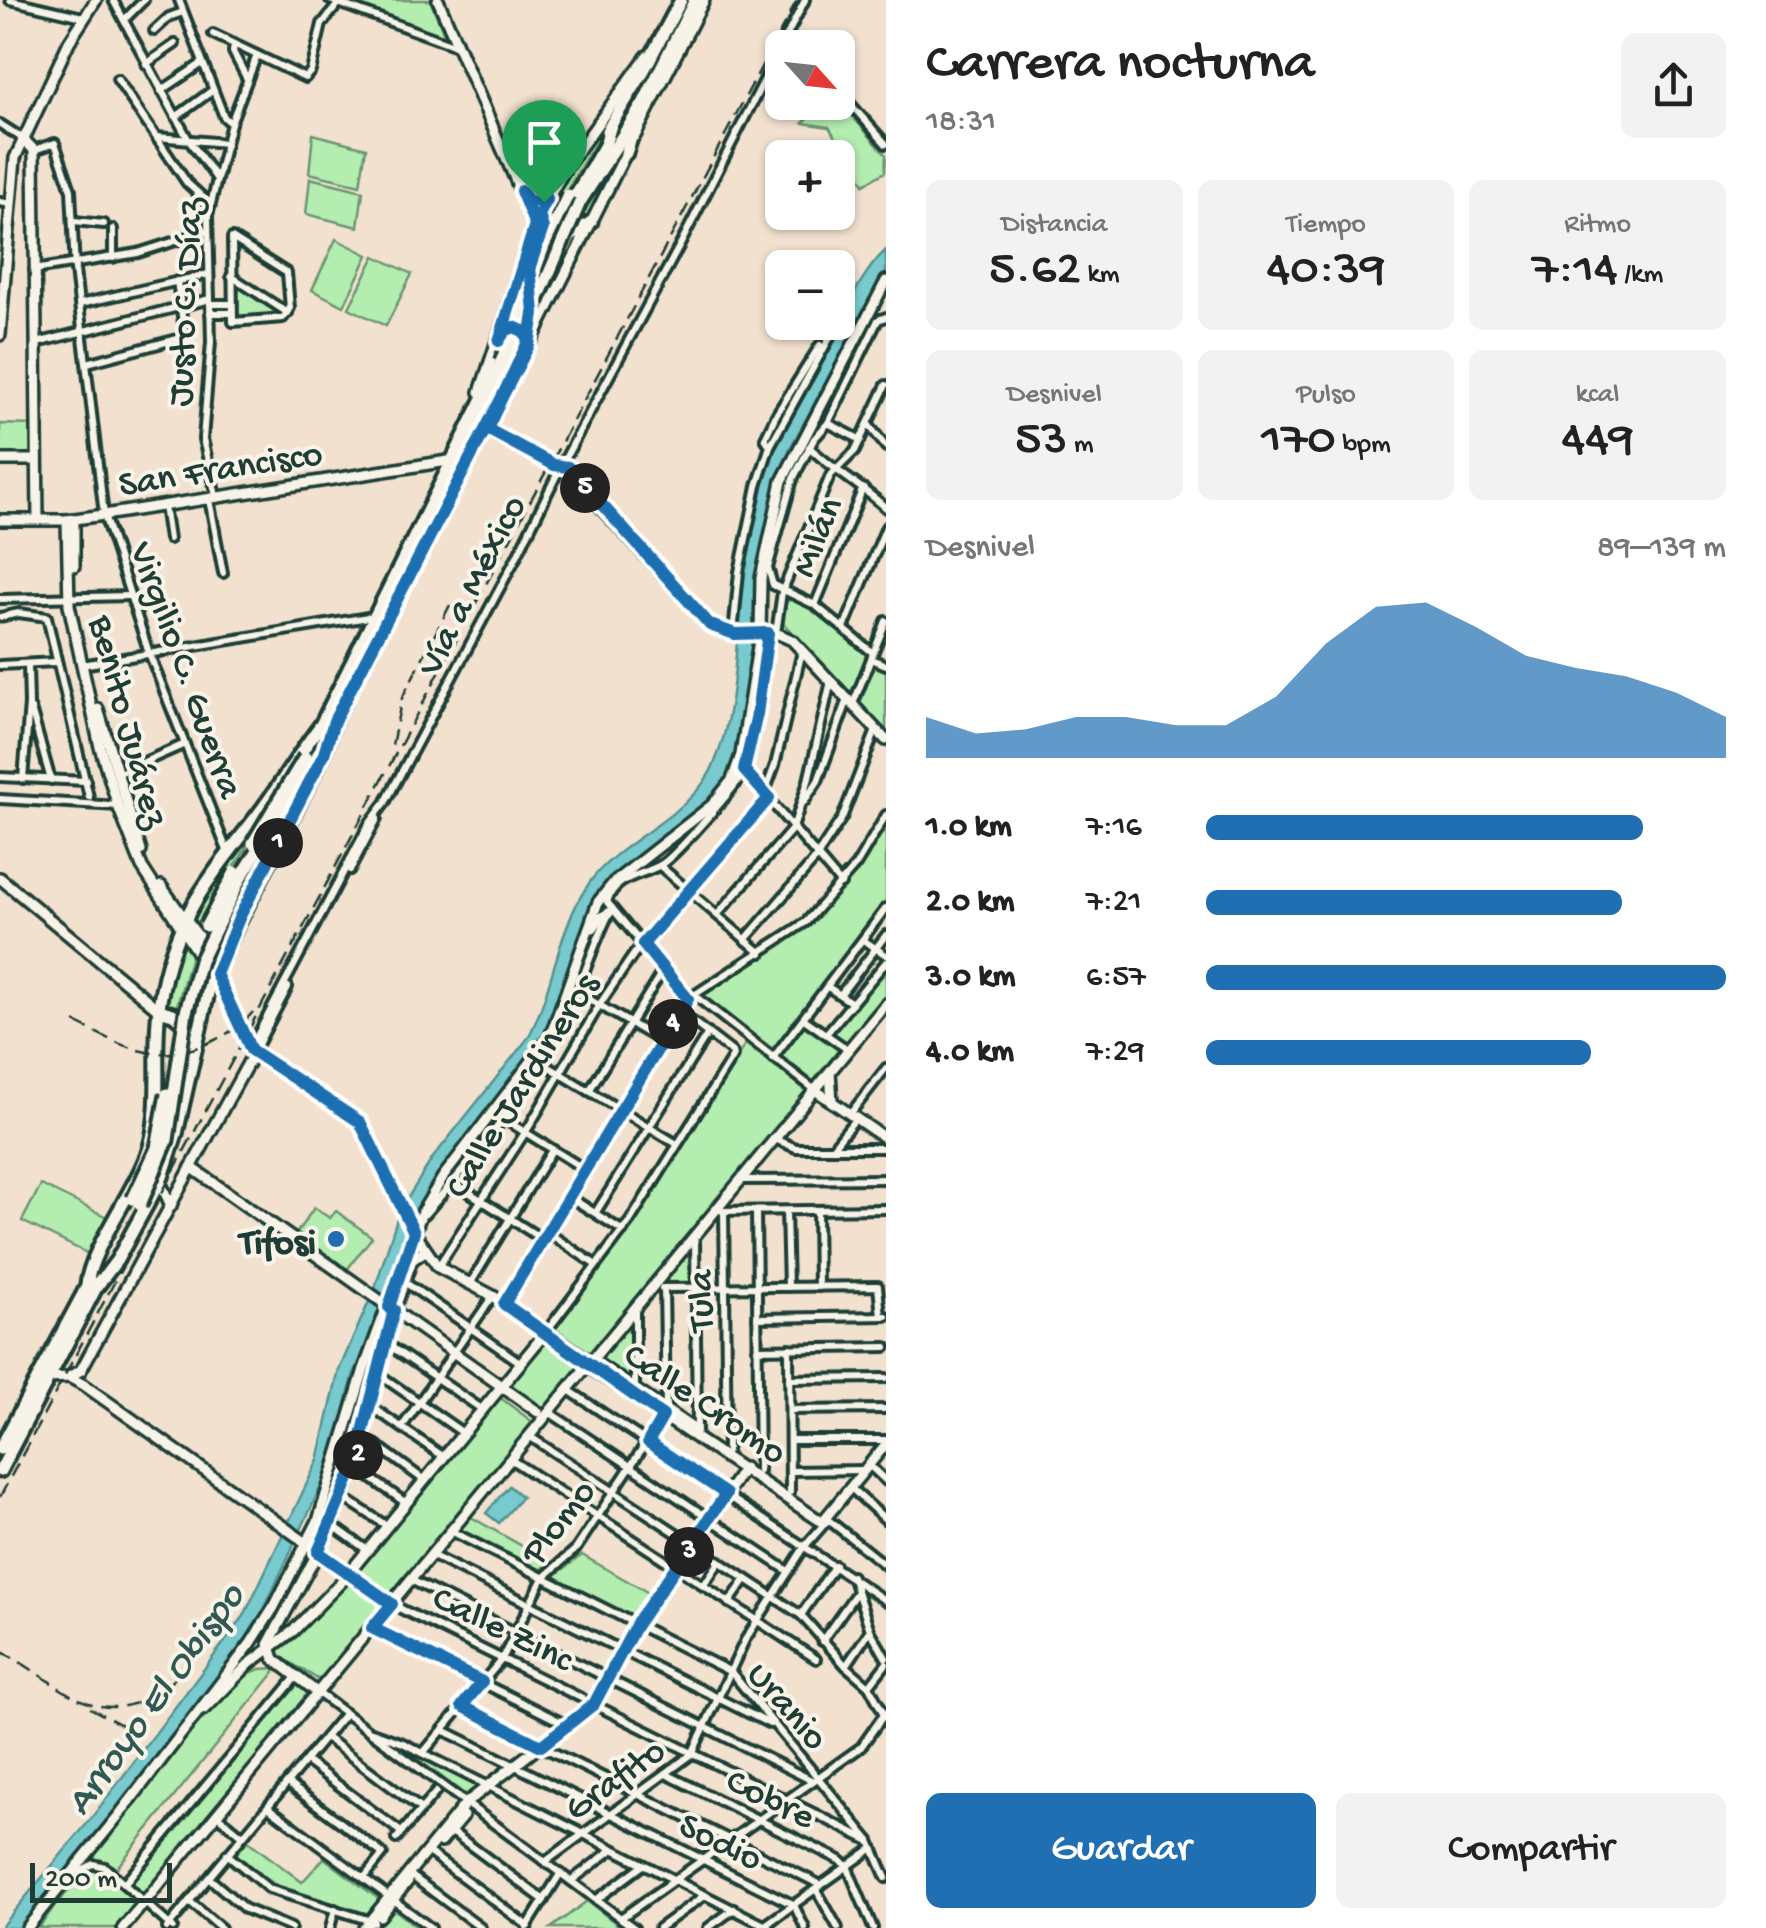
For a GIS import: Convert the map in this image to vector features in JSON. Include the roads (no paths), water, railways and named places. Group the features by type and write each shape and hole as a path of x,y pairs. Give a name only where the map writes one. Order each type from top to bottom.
{"main road":[{"path":"309,759 320,726 505,364 544,246 568,196 681,0"},
{"path":"0,1449 136,1202 157,1148 180,1011 193,960 217,904 334,721 431,528 580,202 641,106 695,0"},
{"path":"626,153 641,106"},
{"path":"592,222 570,237 554,270 534,262 608,139 611,124"},
{"path":"92,1285 118,1260 162,1177 212,975 324,754 334,721"},
{"path":"0,1471 49,1378 92,1285 94,1261 148,1153 158,1083 159,1010 170,950 183,922 228,854 320,726"},
{"path":"183,922 207,945 227,943"},
{"path":"159,1010 174,1014 188,1026 188,1080"},
{"path":"158,1083 162,1072 173,1067 184,1072 188,1080"}],"street":[{"path":"10,0 84,17"},
{"path":"0,335 6,203 13,168 22,138 96,0"},
{"path":"113,0 188,139 216,178"},
{"path":"123,21 144,0"},
{"path":"179,0 224,118 231,122"},
{"path":"438,0 521,191 543,228 534,248 534,312 527,348"},
{"path":"431,528 452,498 704,0"},
{"name":"Vía a México","path":"791,30 806,0"},
{"path":"214,34 305,78 311,71 322,24 334,2 458,46"},
{"path":"154,31 169,17 183,12"},
{"path":"146,64 176,44"},
{"path":"234,45 233,52 246,77"},
{"path":"440,488 448,461 483,386 512,297 534,262 537,220 547,199 591,132 656,48"},
{"name":"Justo C. Díaz","path":"223,573 204,439 210,354 207,231 231,122 257,55"},
{"path":"161,91 202,63"},
{"path":"117,79 192,189 210,204"},
{"name":"Vía a México","path":"252,1051 516,558 765,80"},
{"path":"176,118 213,90"},
{"path":"855,109 886,144"},
{"path":"0,124 34,150 38,520"},
{"path":"156,137 226,142"},
{"name":"Virgilio C. Guerra","path":"34,150 54,142 72,190 75,263 104,515 149,652 228,854"},
{"path":"521,191 537,220"},
{"path":"529,201 541,204 547,199"},
{"path":"74,221 104,224"},
{"path":"113,229 113,258"},
{"path":"34,270 113,258 207,231"},
{"path":"233,237 287,273 288,313 280,319 233,322 233,237"},
{"path":"80,304 209,274"},
{"path":"230,275 288,313"},
{"name":"Justo C. Díaz","path":"87,362 186,336 177,281"},
{"path":"414,1226 504,1119 541,1062 577,992 610,911 608,897 635,874 660,866 728,793 744,770 757,714 765,634 761,578 782,480 886,282"},
{"path":"512,297 522,308 534,312 553,299"},
{"path":"35,343 181,306 231,308"},
{"path":"882,318 828,422 809,447 793,479 768,568 771,584 815,604 886,665"},
{"path":"499,341 508,329 520,328 528,339 527,348"},
{"path":"734,634 743,553 757,486 770,446 829,340"},
{"path":"770,446 765,438 776,415 820,345"},
{"path":"402,1280 414,1226 444,1177 550,1037 594,910 604,892 700,815 732,780 741,755 765,634 833,470 850,458 884,397 886,385"},
{"path":"828,422 861,440"},
{"path":"868,424 886,446"},
{"path":"487,429 554,465 568,467 716,629 734,634 785,635 886,740"},
{"path":"809,447 833,470 886,508"},
{"path":"0,460 37,460"},
{"name":"San Francisco","path":"0,520 104,515 448,461"},
{"name":"Milán","path":"815,604 863,488"},
{"path":"164,506 169,539"},
{"name":"Benito Juárez","path":"71,519 71,596 100,746 134,840 227,1000 252,1051"},
{"path":"844,628 886,527"},
{"path":"0,599 130,596"},
{"path":"23,613 25,598"},
{"path":"0,616 46,616 90,797"},
{"path":"85,665 375,616"},
{"path":"802,804 818,781 886,622"},
{"name":"Calle Jardineros","path":"438,1267 561,1074 600,1004 643,944 767,795 803,650"},
{"path":"0,665 56,662"},
{"name":"Benito Juárez","path":"85,665 121,806"},
{"path":"23,779 30,704 28,666"},
{"path":"717,916 792,828 802,804 831,679"},
{"path":"30,704 51,780"},
{"path":"745,940 817,856 851,800 876,730"},
{"path":"116,775 185,744"},
{"path":"744,770 841,884"},
{"path":"0,777 86,781"},
{"path":"0,799 121,806"},
{"path":"504,1304 691,997 806,922 865,852 886,814"},
{"path":"660,866 760,953"},
{"path":"0,878 159,1010"},
{"path":"773,1058 886,908"},
{"path":"577,963 586,951 596,922 610,911"},
{"path":"610,911 691,997 815,1090 884,1134"},
{"path":"227,1000 217,971 240,916"},
{"path":"840,995 886,935"},
{"path":"826,1034 886,958 863,940"},
{"path":"589,1091 663,970"},
{"path":"134,990 150,994 163,984"},
{"path":"828,987 852,1003"},
{"path":"577,992 662,1042"},
{"path":"204,1006 217,997 227,1000"},
{"path":"123,1928 538,1426 543,1412 568,1389 695,1234 719,1211 740,1180 886,1004"},
{"path":"175,1739 249,1664 270,1651 348,1574 521,1364 624,1231 734,1054 680,1012"},
{"path":"804,1019 847,1050"},
{"path":"596,1212 708,1033"},
{"path":"49,1378 69,1377 81,1370 252,1051 356,1118 425,1251 438,1267 493,1296 589,1363"},
{"path":"541,1062 677,1144"},
{"path":"832,1148 886,1068"},
{"path":"830,1071 832,1102"},
{"path":"504,1119 584,1169"},
{"path":"774,1139 796,1148 886,1148"},
{"path":"470,1284 552,1150"},
{"path":"191,1167 502,1386 788,1571"},
{"path":"162,1177 161,1184 171,1206"},
{"path":"740,1180 886,1179"},
{"path":"165,1191 184,1182"},
{"path":"452,1182 596,1265"},
{"path":"568,1196 624,1231"},
{"path":"817,1210 818,1287"},
{"path":"719,1211 886,1210"},
{"name":"Tula","path":"719,1211 726,1288 727,1450"},
{"path":"786,1211 788,1287"},
{"path":"756,1212 759,1471"},
{"path":"695,1234 696,1430"},
{"path":"322,1541 315,1540 318,1521 354,1398 402,1280 412,1260 425,1251"},
{"path":"402,1280 521,1364"},
{"path":"651,1288 878,1286 883,1316 757,1318"},
{"path":"664,1288 665,1413"},
{"path":"402,1427 493,1296"},
{"path":"635,1306 635,1390"},
{"path":"385,1325 354,1467 318,1552 271,1636 270,1651 280,1664 318,1693 634,1928"},
{"path":"384,1342 482,1410"},
{"path":"757,1348 886,1346"},
{"path":"789,1348 790,1492"},
{"name":"Calle Cromo","path":"589,1363 594,1370 759,1471 825,1521"},
{"name":"Calle Cromo","path":"589,1363 598,1364 886,1566"},
{"path":"81,1370 84,1385"},
{"path":"377,1373 463,1433"},
{"name":"Calle Zinc","path":"69,1377 392,1604 872,1844"},
{"path":"790,1380 886,1378"},
{"path":"568,1389 886,1601"},
{"path":"369,1405 444,1457"},
{"path":"790,1410 886,1408"},
{"name":"Plomo","path":"423,1754 502,1659 543,1578 570,1556 665,1413"},
{"path":"529,1436 801,1615 868,1686 885,1715 860,1747 621,1918"},
{"path":"336,1466 350,1440 362,1439 375,1444 424,1480"},
{"path":"790,1440 886,1442"},
{"path":"825,1521 886,1442"},
{"path":"510,1460 816,1660"},
{"path":"354,1467 406,1503"},
{"path":"228,1854 269,1889 370,1925 470,1803 594,1704 636,1625 744,1468"},
{"path":"790,1471 867,1468 886,1481"},
{"path":"851,1488 886,1520"},
{"path":"343,1497 387,1526"},
{"path":"27,1928 260,1632 318,1521"},
{"name":"Grafito","path":"545,1862 692,1754 756,1621 825,1521"},
{"path":"330,1524 367,1550"},
{"name":"Uranio","path":"450,1531 731,1672 814,1778 872,1844 886,1878"},
{"path":"431,1556 772,1725"},
{"path":"703,1586 720,1561"},
{"path":"801,1615 835,1564"},
{"path":"852,1576 870,1630 885,1658 868,1686"},
{"path":"729,1603 746,1579"},
{"path":"411,1580 814,1778"},
{"path":"822,1641 856,1592"},
{"path":"372,1628 568,1726"},
{"path":"846,1666 870,1630"},
{"path":"124,1884 296,1676"},
{"path":"462,1706 818,1887 838,1928"},
{"path":"71,1876 97,1864 170,1927 345,1713"},
{"name":"Sodio","path":"443,1730 794,1905 805,1928"},
{"path":"372,1732 488,1786 766,1927 872,1844"},
{"path":"326,1737 421,1808"},
{"path":"306,1760 399,1835 436,1792"},
{"name":"Cobre","path":"666,1774 847,1866 873,1928"},
{"path":"288,1784 382,1854 364,1878"},
{"path":"268,1806 431,1928"},
{"path":"218,1815 244,1836"},
{"path":"410,1875 448,1829"},
{"path":"448,1829 544,1900"},
{"path":"571,1881 613,1849"},
{"path":"431,1854 527,1927 560,1874"},
{"path":"596,1900 644,1864"},
{"path":"410,1875 480,1928"},
{"path":"209,1878 255,1915 291,1928"},
{"path":"660,1928 706,1895"},
{"path":"189,1901 221,1928"},
{"path":"708,1928 734,1909"},
{"path":"330,1928 335,1910"}],"water":[{"path":"886,250 886,274 855,330 855,293"},
{"path":"830,340 850,340 789,450 775,492 756,583 753,651 737,750 729,775 717,796 614,878 589,908 550,1028 430,1191 408,1233 379,1320 353,1376 331,1465 257,1624 102,1830 20,1928 0,1928 90,1820 244,1616 318,1460 339,1370 375,1288 399,1212 432,1159 528,1038 570,919 590,882 620,852 691,797 715,762 732,696 753,510 768,457"},
{"path":"509,1486 522,1497 499,1523 486,1513"}],"railway":[{"path":"0,1497 797,0"},
{"path":"392,745 402,698 450,605"},
{"path":"75,1022 128,1047 160,1053 195,1048 221,1037 253,1012"},
{"path":"0,1651 66,1692 110,1707 129,1705 164,1688 209,1641"},
{"path":"90,1708 127,1728"}],"place":[{"name":"Tifosi","path":"336,1239"}],"water label":[{"name":"Arroyo El Obispo","path":"152,1697"}]}
